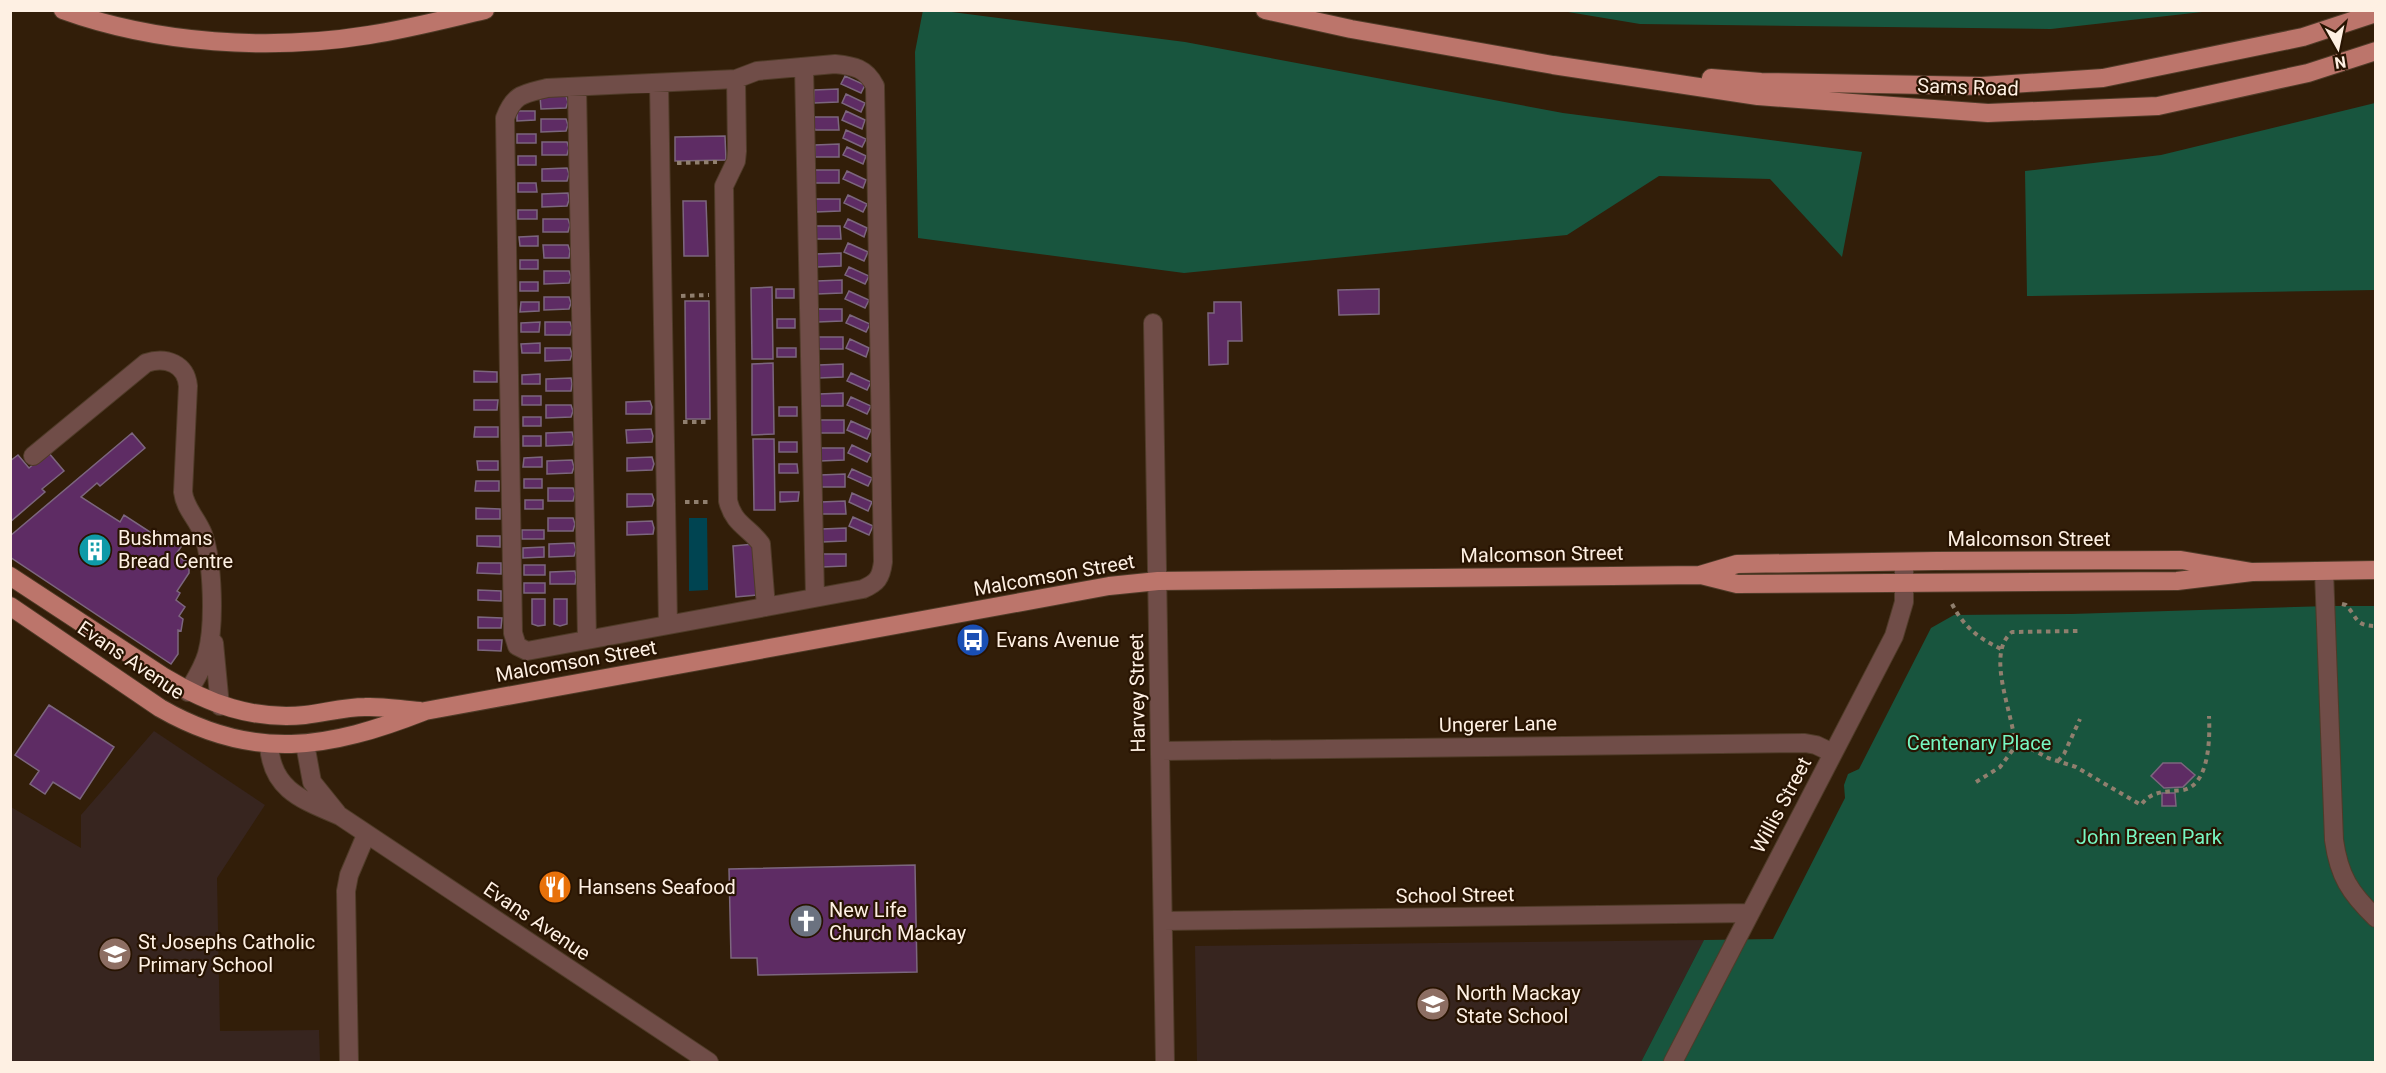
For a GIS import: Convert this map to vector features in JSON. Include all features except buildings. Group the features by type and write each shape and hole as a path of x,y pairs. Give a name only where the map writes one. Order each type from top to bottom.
{"main road":[{"path":"63,10 146,33 274,44 368,35 485,10"},
{"name":"Sams Road","path":"1265,10 1351,29 1554,65 1758,96 1988,113 2158,106 2308,74 2376,51"},
{"name":"Sams Road","path":"1554,65 1761,82 1982,86 2103,78 2303,38 2376,13"},
{"name":"Malcomson Street","path":"305,744 369,732 425,711 1109,586 1158,581 1700,574 1737,564 1904,562 2181,560 2252,572"},
{"name":"Malcomson Street","path":"1700,574 1737,584 2177,581 2252,572 2376,570"},
{"name":"Evans Avenue","path":"10,576 188,692 220,706 250,713 274,716 304,715"},
{"name":"Evans Avenue","path":"10,606 160,708 203,730 232,738 269,744 305,744"},
{"path":"188,692 203,730"},
{"name":"Malcomson Street","path":"304,715 367,707 425,711"},
{"name":"Evans Avenue","path":"250,713 305,744"},
{"path":"269,744 304,715"}],"street":[{"path":"835,64 854,66 869,74 875,86 883,562 881,576 874,585 863,589 527,651 517,646 513,633 505,118 511,103 524,93 547,88 736,79 757,71 835,64"},
{"path":"804,67 814,597"},
{"path":"736,79 736,161 724,186 728,501 731,513 737,521 762,544 766,607"},
{"path":"659,83 668,625"},
{"path":"577,87 587,640"},
{"name":"Harvey Street","path":"1153,323 1166,1062"},
{"path":"33,456 140,367 158,360 173,362 179,367 188,382 183,498 202,533 210,560 211,623 220,706"},
{"name":"Willis Street","path":"1673,1062 1894,636 1904,602 1904,562"},
{"path":"2324,571 2334,840 2338,866 2362,905 2376,918"},
{"path":"10,613 29,618"},
{"path":"188,692 205,659 211,623"},
{"name":"Ungerer Lane","path":"1161,751 1805,743 1833,753"},
{"name":"Evans Avenue","path":"269,744 271,764 279,781 306,801 340,816 709,1062"},
{"name":"Evans Avenue","path":"305,744 312,782 340,816"},
{"path":"349,1062 346,891 349,874 366,835"},
{"name":"School Street","path":"1163,921 1749,913"}],"path":[{"path":"660,163 736,161"},
{"path":"662,297 725,295"},
{"path":"665,422 727,422"},
{"path":"666,502 728,501"},
{"path":"1952,604 1968,629 2001,649"},
{"path":"2334,604 2346,605 2356,620 2364,626 2376,626"},
{"path":"1976,782 2001,767 2015,747 2000,669 2001,649 2004,641 2012,632 2078,631"},
{"path":"2015,740 2076,767 2141,805 2156,792 2184,790 2192,787 2198,780 2209,749 2209,716"},
{"path":"2058,761 2064,754 2080,719"}],"shaded area":[{"name":"St Josephs Catholic Primary School","path":"154,731 265,805 217,878 220,1031 319,1030 320,1062 11,1062 11,807 81,848 81,815"},
{"name":"North Mackay State School","path":"1704,940 1641,1062 1197,1062 1195,946"}],"green space":[{"path":"923,10 1185,42 1563,113 1862,152 1842,257 1770,179 1659,176 1567,235 1184,273 918,238 915,52"},
{"path":"1562,11 2211,11 2051,29 1640,24"},
{"path":"2375,103 2375,290 2027,296 2025,171 2161,155"},
{"name":"John Breen Park","path":"2375,606 2375,1062 1641,1062 1704,940 1773,939 1845,798 1844,785 1848,774 1859,769 1931,628 1954,615 2071,614"}],"water":[{"path":"689,518 707,518 708,590 689,591"}],"place":[{"name":"Bushmans Bread Centre","path":"95,550"},
{"name":"Evans Avenue","path":"973,640"},
{"name":"Hansens Seafood","path":"555,887"},
{"name":"New Life Church Mackay","path":"806,921"},
{"name":"St Josephs Catholic Primary School","path":"115,954"},
{"name":"North Mackay State School","path":"1433,1004"}],"park label":[{"name":"Centenary Place","path":"1979,743"}]}
